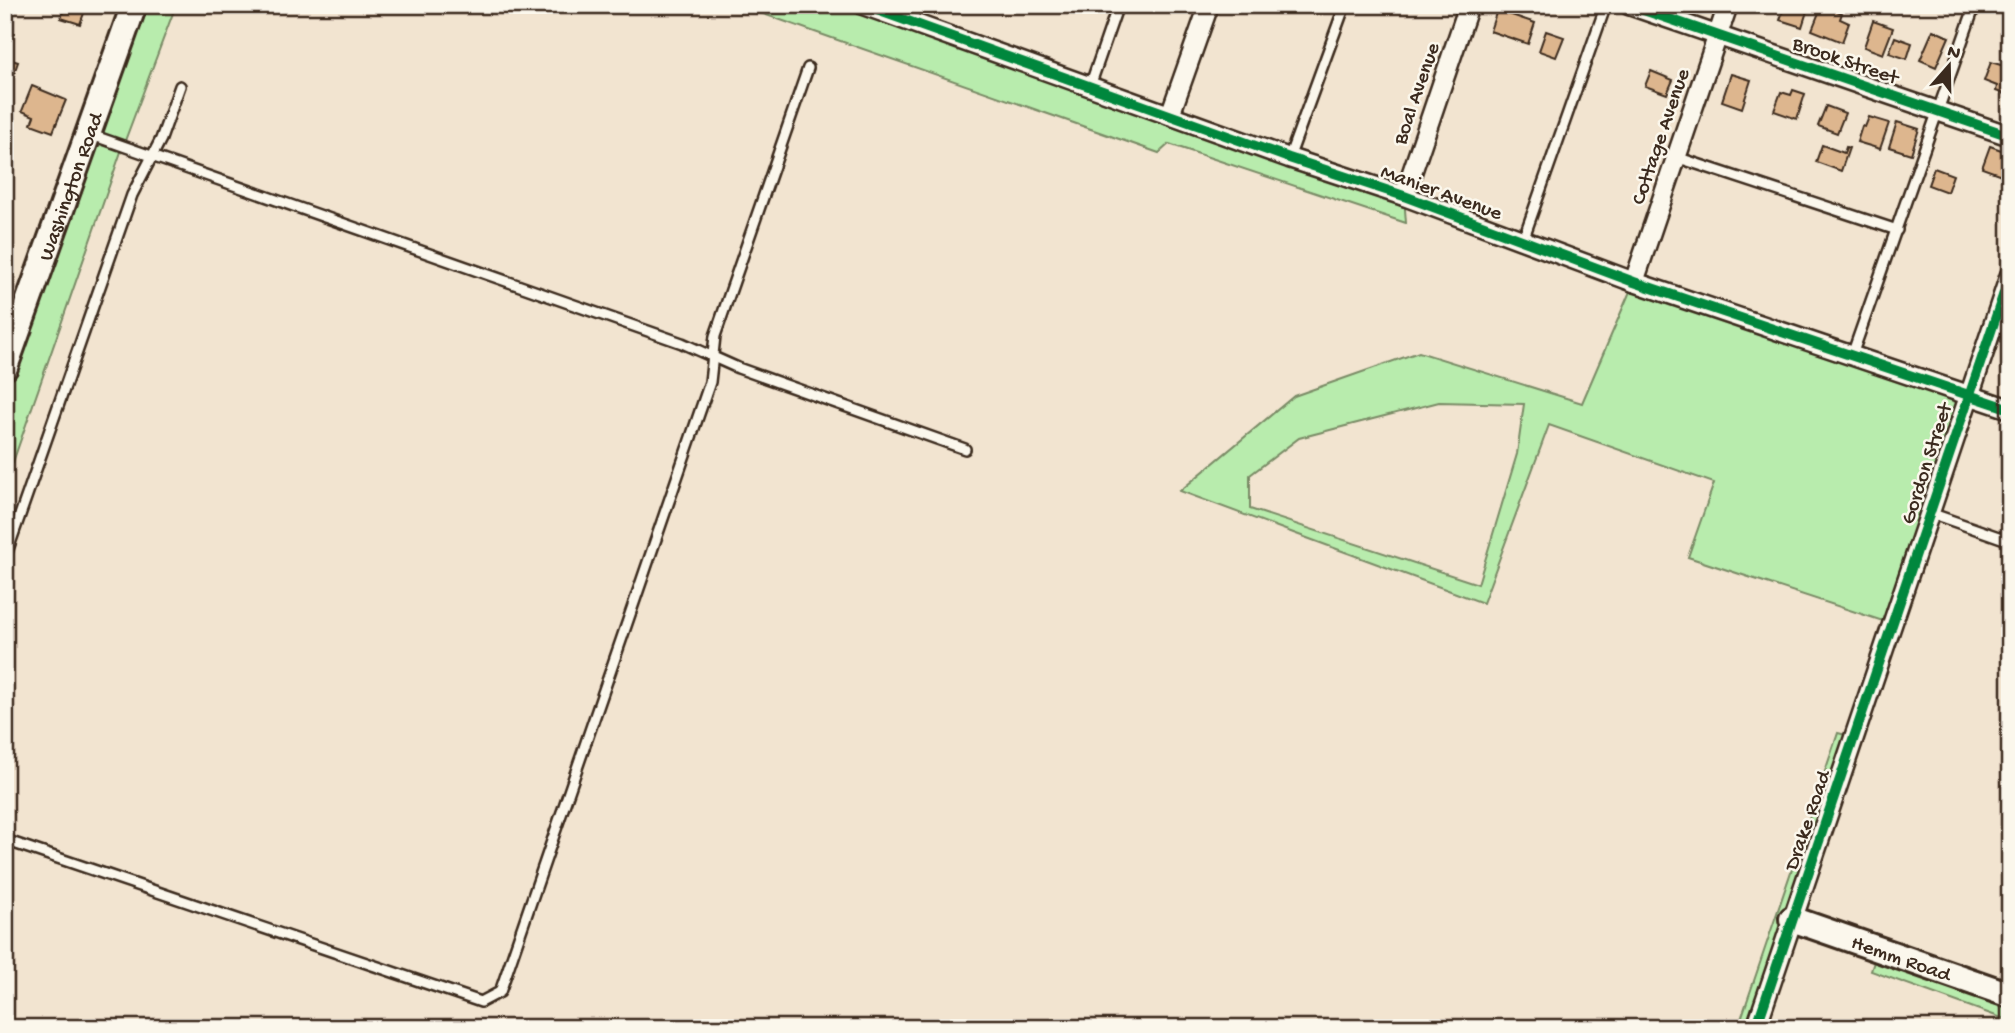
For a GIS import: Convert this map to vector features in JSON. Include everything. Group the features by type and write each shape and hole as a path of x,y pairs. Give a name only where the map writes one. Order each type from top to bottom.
{"street":[{"name":"Washington Road","path":"5,367 134,5"},
{"name":"Manier Avenue","path":"863,5 883,9 1289,158 1404,196 1634,282 2010,409"},
{"path":"1170,115 1209,5"},
{"name":"Boal Avenue","path":"1404,196 1469,5"},
{"name":"Brook Street","path":"1629,5 2010,136"},
{"name":"Cottage Avenue","path":"1634,282 1728,5"},
{"name":"Gordon Street","path":"1892,624 2010,275"},
{"name":"Drake Road","path":"1756,1028 1892,624"},
{"name":"Hemm Road","path":"1792,919 2010,995"}],"lane":[{"path":"1090,86 1118,5"},
{"path":"1289,158 1345,5"},
{"path":"1523,240 1606,5"},
{"path":"1852,355 1975,5"},
{"path":"5,840 481,1002 500,992 710,382 715,335 808,68"},
{"path":"5,558 132,195 153,158 180,86"},
{"path":"88,134 669,338 965,449"},
{"path":"1676,156 1897,230"},
{"path":"1930,513 2010,541"}],"green space":[{"path":"134,5 176,5 123,146 5,485 5,367"},
{"path":"738,5 863,5 1404,196 1406,223 1169,144 1159,153"},
{"path":"1634,282 1968,394 1892,624 1688,557 1714,483 1549,425 1483,603 1180,491 1294,396 1419,352 1582,403","holes":["1439,402 1524,404 1517,454 1478,584 1250,509 1250,475 1299,438"]},
{"path":"1838,733 1854,737 1756,1028 1738,1028"},
{"path":"1878,949 2010,995 2010,1021 1871,971"}],"building":[{"path":"87,5 80,24 61,18 64,9 56,6"},
{"path":"1785,5 1809,5 1802,27 1780,20"},
{"path":"1822,5 1842,13 1840,19 1849,23 1842,42 1812,30"},
{"path":"1497,10 1535,23 1528,44 1490,31"},
{"path":"1873,21 1893,28 1883,54 1864,47"},
{"path":"1933,30 1949,37 1936,67 1920,60"},
{"path":"1546,31 1564,37 1556,57 1539,51"},
{"path":"1895,37 1912,43 1907,59 1889,53"},
{"path":"5,58 18,62 5,99"},
{"path":"2007,58 2010,59 2010,96 1996,91 1997,86 1984,81 1991,62 2004,66"},
{"path":"1651,71 1673,80 1667,94 1645,86"},
{"path":"1731,74 1751,80 1742,108 1722,101"},
{"path":"32,86 66,100 53,132 31,124 34,116 22,111"},
{"path":"1793,90 1805,94 1797,119 1774,111 1781,92 1791,95"},
{"path":"1826,106 1845,113 1837,133 1818,126"},
{"path":"1869,117 1889,123 1880,149 1857,142 1862,126 1865,127"},
{"path":"1897,122 1919,129 1911,154 1889,147"},
{"path":"1822,145 1844,153 1846,147 1849,148 1841,171 1816,162"},
{"path":"1990,146 2010,153 2010,178 1982,168"},
{"path":"1934,168 1953,175 1947,192 1928,185"}],"cycle path":[{"path":"863,5 1289,158 1404,196 1634,282 2010,409"},
{"path":"1629,5 2010,136"},
{"path":"1756,1028 2010,275"}]}
